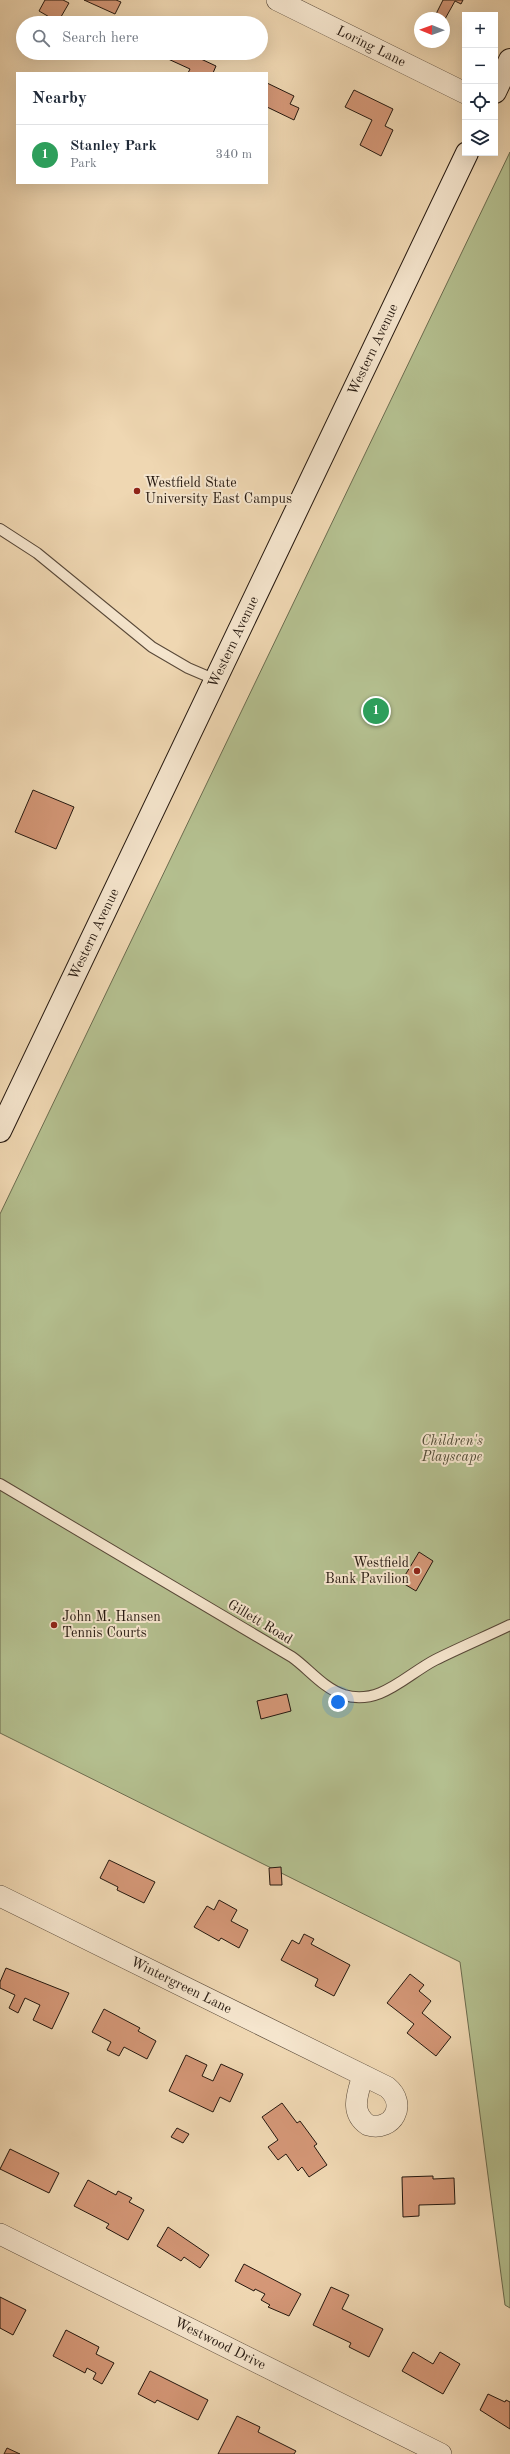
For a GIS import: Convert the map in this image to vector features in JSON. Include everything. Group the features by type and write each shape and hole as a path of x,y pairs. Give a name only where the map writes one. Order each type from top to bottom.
{"main road":[{"path":"498,86 510,60"},
{"name":"Western Avenue","path":"0,1131 466,156"}],"street":[{"name":"Loring Lane","path":"277,0 462,92"},
{"name":"Wintergreen Lane","path":"0,1896 363,2075"},
{"name":"Westwood Drive","path":"0,2234 440,2454"}],"lane":[{"path":"0,528 37,553 152,647 176,662 216,680"},
{"name":"Gillett Road","path":"0,1484 292,1657 325,1685 345,1695 361,1697 381,1692 405,1681 434,1660 510,1626"}],"green space":[{"name":"Children's Playscape","path":"510,152 510,2308 505,2305 460,1962 0,1733 0,1214"}],"building":[{"path":"45,0 63,0 69,3 61,16 48,16 39,11"},
{"path":"84,0 116,0 121,2 115,14"},
{"path":"443,0 463,0 461,4 455,1 449,12 437,12"},
{"path":"170,60 203,60 216,66 213,72 188,72 190,69"},
{"path":"268,83 294,96 290,104 299,108 294,120 268,107"},
{"path":"354,90 393,109 385,126 393,130 381,156 360,145 372,120 345,107"},
{"path":"33,790 74,807 56,849 15,832"},
{"name":"Westfield Bank Pavilion","path":"419,1552 433,1561 416,1591 401,1582"},
{"path":"287,1694 291,1711 261,1719 257,1701"},
{"path":"109,1860 155,1882 144,1903 117,1890 118,1887 100,1878"},
{"path":"281,1867 282,1885 270,1885 269,1868"},
{"path":"219,1900 237,1910 231,1921 248,1930 239,1948 221,1938 219,1941 194,1927 207,1906 214,1910"},
{"path":"304,1934 314,1939 311,1944 350,1965 334,1996 315,1986 318,1979 281,1960 292,1940 299,1944"},
{"path":"6,1968 69,1993 52,2029 33,2020 40,2005 25,1998 18,2013 9,2008 15,1995 0,1988 0,1982"},
{"path":"410,1974 424,1985 419,1991 431,2001 422,2013 451,2037 436,2056 407,2033 414,2024 387,2003"},
{"path":"104,2009 140,2028 138,2031 156,2041 147,2059 124,2047 119,2056 107,2050 111,2042 92,2032"},
{"path":"186,2055 207,2065 202,2076 213,2081 221,2064 243,2074 230,2102 220,2097 213,2112 169,2091"},
{"path":"282,2103 297,2123 300,2121 317,2144 314,2146 327,2165 309,2177 302,2167 298,2171 286,2154 278,2160 268,2147 278,2140 262,2117"},
{"path":"177,2128 189,2134 183,2143 171,2137"},
{"path":"10,2149 59,2173 49,2193 0,2169"},
{"path":"433,2176 433,2179 454,2178 455,2204 419,2205 419,2216 403,2217 402,2177"},
{"path":"88,2180 116,2195 118,2191 132,2198 129,2202 144,2210 128,2240 106,2228 109,2224 74,2206"},
{"path":"168,2227 209,2255 200,2268 184,2257 181,2261 157,2246"},
{"path":"244,2264 301,2294 289,2316 268,2307 270,2305 261,2300 265,2294 255,2289 254,2291 235,2281"},
{"path":"331,2287 349,2295 342,2309 383,2329 369,2357 349,2347 351,2343 313,2325"},
{"path":"0,2297 26,2310 13,2335 0,2328"},
{"path":"66,2330 99,2347 96,2354 114,2363 102,2384 93,2379 96,2373 87,2368 85,2373 53,2356"},
{"path":"413,2352 433,2364 440,2352 460,2364 443,2394 402,2371"},
{"path":"150,2371 208,2400 198,2420 157,2400 155,2403 138,2394"},
{"path":"488,2394 505,2402 506,2400 510,2402 510,2429 480,2410"},
{"path":"237,2416 260,2427 258,2432 296,2451 294,2454 218,2454"},
{"path":"7,2448 20,2454 4,2454"}],"place":[{"name":"Westfield State University East Campus","path":"137,491"},
{"name":"Stanley Park","path":"376,711"},
{"name":"Westfield Bank Pavilion","path":"417,1571"},
{"name":"John M. Hansen Tennis Courts","path":"54,1625"}]}
